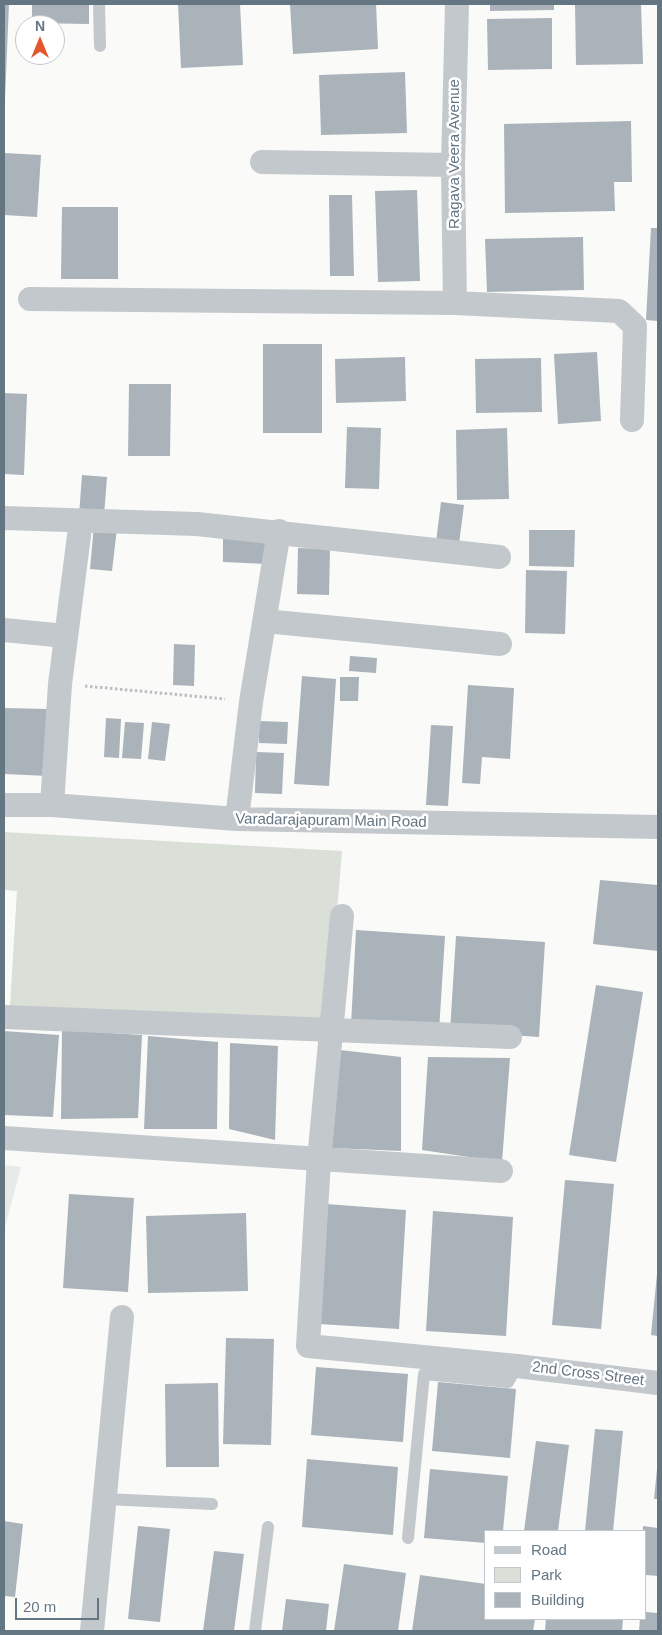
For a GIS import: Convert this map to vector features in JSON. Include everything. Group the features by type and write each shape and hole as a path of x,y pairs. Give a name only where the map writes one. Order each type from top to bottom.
{"street":[{"name":"Ragava Veera Avenue","path":"455,304 453,165 457,4"},
{"path":"262,162 453,165"},
{"path":"30,299 455,304 619,311 635,326 632,420"},
{"path":"4,518 196,524 279,531 500,557"},
{"path":"52,805 60,684 81,520"},
{"path":"237,819 251,702 279,531"},
{"path":"265,621 500,644"},
{"path":"4,630 65,636"},
{"name":"Varadarajapuram Main Road","path":"4,805 52,805 237,819 658,827"},
{"path":"318,1160 342,916"},
{"path":"4,1017 331,1028 510,1037"},
{"path":"4,1138 501,1171"},
{"name":"2nd Cross Street","path":"318,1160 308,1346 517,1366 658,1383"},
{"path":"92,1631 122,1317"}],"lane":[{"path":"99,4 100,46"},
{"path":"408,1538 424,1374 508,1382 517,1366"},
{"path":"105,1498 212,1504"},
{"path":"255,1631 268,1527"}],"path":[{"path":"60,684 251,702"}],"shaded area":[{"path":"4,1165 21,1167 4,1231"}],"green space":[{"path":"4,832 342,851 327,1031 10,1006 17,891 4,890"}],"building":[{"path":"4,4 9,4 5,99 4,99"},
{"path":"32,4 89,4 89,24 65,24 65,15 32,15"},
{"path":"178,4 240,4 243,65 181,68"},
{"path":"290,4 376,4 378,49 293,54"},
{"path":"490,4 554,4 554,10 490,11"},
{"path":"575,4 641,4 643,64 576,65"},
{"path":"552,18 552,69 488,70 487,19"},
{"path":"405,72 407,133 321,135 319,75"},
{"path":"631,121 632,182 614,182 615,211 505,213 504,124"},
{"path":"4,153 41,155 37,217 4,215"},
{"path":"417,190 420,281 378,282 375,191"},
{"path":"329,195 352,195 354,276 330,276"},
{"path":"62,207 118,207 118,279 61,279"},
{"path":"651,228 658,228 658,321 646,320"},
{"path":"583,237 584,290 487,292 485,239"},
{"path":"263,344 322,344 322,433 263,433"},
{"path":"597,352 601,421 558,424 554,354"},
{"path":"405,357 406,401 336,403 335,359"},
{"path":"541,358 542,412 476,413 475,359"},
{"path":"129,384 171,384 170,456 128,456"},
{"path":"4,393 27,394 24,475 4,474"},
{"path":"347,427 381,428 379,489 345,488"},
{"path":"507,428 509,499 457,500 456,430"},
{"path":"82,475 107,477 104,516 79,515"},
{"path":"441,502 464,505 459,544 436,542"},
{"path":"94,525 117,528 112,571 90,569"},
{"path":"529,530 575,530 574,567 529,566"},
{"path":"223,537 268,537 267,564 223,562"},
{"path":"298,548 330,549 329,595 297,594"},
{"path":"526,570 567,571 565,634 525,633"},
{"path":"174,644 195,645 194,686 173,685"},
{"path":"350,656 377,658 376,673 349,671"},
{"path":"302,676 336,679 329,786 294,784"},
{"path":"340,677 359,677 358,701 340,701"},
{"path":"468,685 514,688 510,759 482,757 480,784 462,783"},
{"path":"4,708 49,709 48,776 4,774"},
{"path":"106,718 121,719 119,758 104,757"},
{"path":"259,721 288,722 287,744 259,743"},
{"path":"125,722 144,723 141,759 122,758"},
{"path":"152,722 170,724 165,761 148,759"},
{"path":"431,725 453,726 448,806 426,805"},
{"path":"256,752 284,753 282,794 255,793"},
{"path":"600,880 658,885 658,951 593,944"},
{"path":"356,930 445,936 439,1031 351,1025"},
{"path":"456,936 545,942 539,1037 450,1031"},
{"path":"596,985 643,992 616,1162 569,1155"},
{"path":"62,1030 142,1035 138,1118 61,1119"},
{"path":"4,1031 59,1035 53,1117 4,1115"},
{"path":"148,1036 218,1042 217,1129 144,1129"},
{"path":"230,1043 278,1046 275,1140 229,1129"},
{"path":"340,1050 401,1057 401,1151 332,1148"},
{"path":"428,1057 510,1058 502,1162 422,1150"},
{"path":"565,1180 614,1184 601,1329 552,1325"},
{"path":"69,1194 134,1198 128,1292 63,1288"},
{"path":"326,1204 406,1210 399,1329 319,1324"},
{"path":"433,1211 513,1217 506,1336 426,1331"},
{"path":"246,1213 248,1291 148,1293 146,1216"},
{"path":"658,1274 658,1336 651,1335"},
{"path":"226,1338 274,1339 271,1445 223,1444"},
{"path":"316,1367 408,1374 403,1442 311,1435"},
{"path":"438,1382 516,1389 510,1458 432,1451"},
{"path":"218,1383 219,1467 166,1467 165,1384"},
{"path":"595,1429 623,1431 613,1530 585,1530"},
{"path":"536,1441 569,1445 558,1530 524,1530"},
{"path":"307,1459 398,1467 393,1535 302,1527"},
{"path":"430,1469 508,1476 503,1530 484,1530 484,1543 424,1538"},
{"path":"657,1469 658,1499 654,1499"},
{"path":"4,1521 23,1524 15,1597 4,1596"},
{"path":"138,1526 170,1529 160,1622 128,1619"},
{"path":"643,1526 658,1528 658,1576 647,1575 647,1530 643,1530"},
{"path":"214,1551 244,1554 234,1631 203,1631"},
{"path":"344,1564 406,1573 398,1631 334,1631"},
{"path":"420,1575 484,1584 484,1620 535,1620 533,1631 412,1631"},
{"path":"286,1599 329,1604 326,1631 282,1631"},
{"path":"647,1612 658,1613 658,1631 639,1631 640,1620 647,1620"},
{"path":"546,1620 623,1620 622,1631 545,1631"}]}
